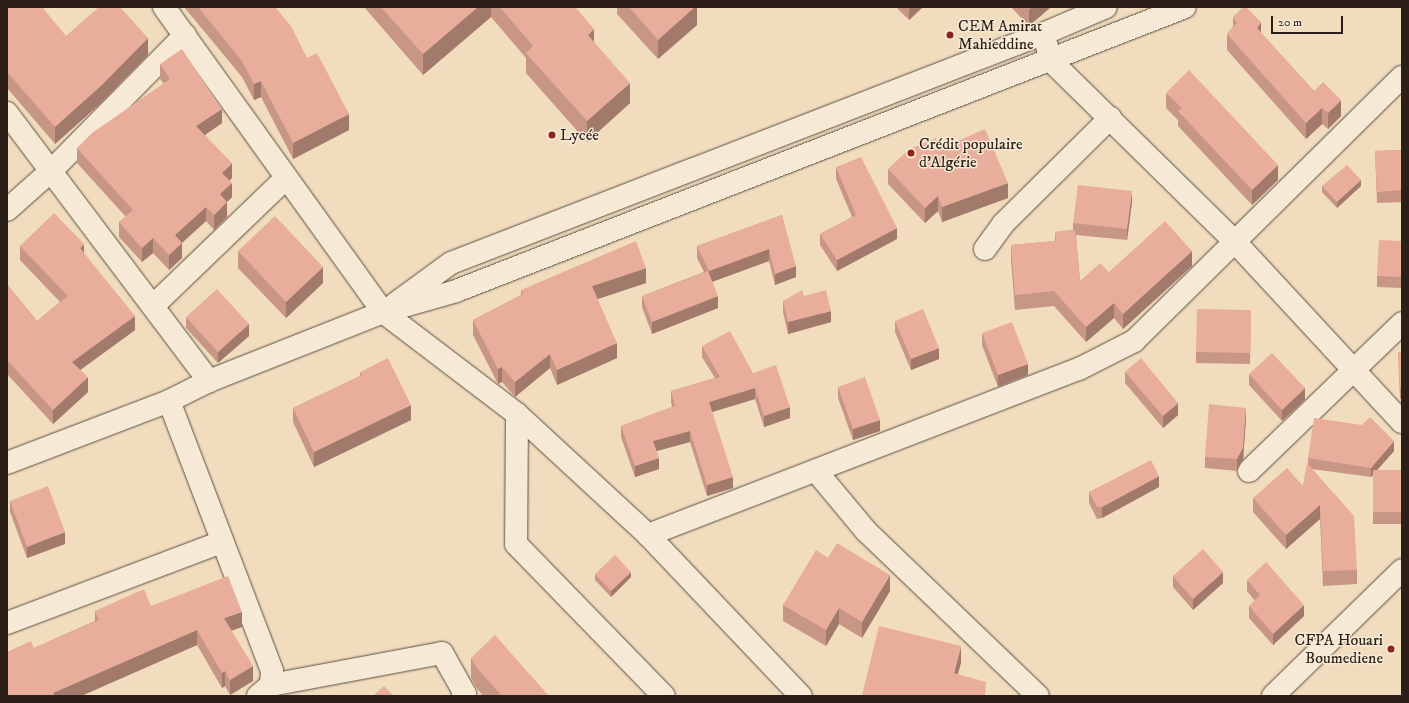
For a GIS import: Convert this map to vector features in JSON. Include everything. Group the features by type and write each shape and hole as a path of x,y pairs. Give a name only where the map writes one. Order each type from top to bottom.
{"street":[{"path":"164,7 383,312 517,414 648,535 801,696"},
{"path":"383,312 451,263 1044,33 1106,7"},
{"path":"7,463 169,401 209,381 383,312 456,292 1185,7"},
{"path":"1044,33 1050,60 1236,243 1402,422"},
{"path":"7,210 50,171 185,35"},
{"path":"648,535 1079,369 1134,341 1236,243 1402,77"},
{"path":"7,113 209,381"},
{"path":"985,249 1003,224 1110,118"},
{"path":"153,306 286,178"},
{"path":"1249,471 1402,323"},
{"path":"169,401 221,542 272,671 264,690"},
{"path":"517,414 516,544 664,696"},
{"path":"816,471 866,531 1038,696"},
{"path":"7,623 221,542"},
{"path":"1273,696 1402,570"},
{"path":"264,690 442,653 465,694 463,696"}],"building":[{"path":"7,7 42,7 66,36 99,7 120,7 148,38 102,85 55,127 7,72"},
{"path":"198,7 275,7 291,26 307,58 317,53 349,114 293,143 261,81 254,84 242,61"},
{"path":"381,7 478,7 423,54"},
{"path":"500,7 575,7 594,29 588,35 630,83 587,121 526,53 533,46"},
{"path":"629,7 695,7 658,40"},
{"path":"1243,7 1246,7 1261,22 1257,28 1314,91 1323,82 1341,100 1328,113 1322,108 1306,123 1227,34 1237,23 1233,17"},
{"path":"182,49 222,109 196,126 232,163 222,173 232,183 220,194 227,202 214,215 206,207 175,235 182,243 169,255 153,238 142,248 119,222 133,210 77,148 92,133 170,79 160,64"},
{"path":"1189,70 1278,165 1252,190 1178,111 1182,108 1166,93"},
{"path":"985,129 1008,183 942,207 938,196 925,208 888,169 908,150 936,138 939,149"},
{"path":"1402,150 1402,190 1377,192 1375,151"},
{"path":"861,157 897,228 837,260 820,234 856,215 836,167"},
{"path":"1347,165 1361,180 1337,202 1322,186"},
{"path":"1078,185 1132,191 1127,229 1073,223"},
{"path":"54,213 84,244 80,248 135,316 72,362 88,377 53,410 7,360 7,284 37,321 68,296 20,246"},
{"path":"782,215 796,266 775,274 769,249 709,271 697,246"},
{"path":"275,216 323,267 286,302 238,251"},
{"path":"1165,221 1192,251 1123,314 1114,303 1086,327 1054,291 1015,295 1011,245 1056,241 1055,232 1075,230 1080,281 1100,263 1109,272"},
{"path":"1379,240 1402,241 1402,277 1377,276"},
{"path":"636,241 646,268 592,286 617,343 557,370 550,354 515,382 502,367 498,369 473,320 523,294 521,290"},
{"path":"708,271 718,296 652,322 642,296"},
{"path":"217,289 249,324 218,352 186,317"},
{"path":"802,290 804,296 826,290 831,311 788,322 783,301"},
{"path":"923,309 939,348 911,359 895,321"},
{"path":"1197,309 1251,310 1250,353 1196,352"},
{"path":"1012,322 1028,364 998,375 982,333"},
{"path":"730,331 753,373 776,365 790,407 764,416 755,388 709,402 733,477 707,485 690,431 653,441 659,458 635,466 621,426 675,406 671,391 720,377 702,346"},
{"path":"1398,352 1402,352 1402,388 1400,388"},
{"path":"1272,353 1305,388 1282,410 1249,374"},
{"path":"388,358 411,405 314,452 293,408 362,375 360,372"},
{"path":"1141,358 1178,403 1163,416 1125,372"},
{"path":"865,377 880,420 853,429 838,387"},
{"path":"1209,404 1246,408 1243,448 1237,459 1205,457"},
{"path":"1370,417 1394,441 1371,468 1308,458 1314,418 1362,425"},
{"path":"1151,460 1159,476 1102,507 1097,507 1089,492"},
{"path":"1307,463 1354,516 1357,570 1323,571 1320,505 1286,535 1253,498 1287,468 1303,486"},
{"path":"1373,470 1402,470 1402,512 1373,512"},
{"path":"48,486 65,532 27,547 10,501"},
{"path":"837,543 890,575 862,622 839,608 826,630 783,605 816,550 828,558"},
{"path":"1203,549 1223,572 1193,599 1173,576"},
{"path":"615,555 631,572 611,591 595,574"},
{"path":"1266,562 1304,605 1273,634 1249,606 1260,595 1247,580"},
{"path":"228,576 242,612 224,618 253,666 230,680 225,671 222,673 197,630 53,693 55,696 7,696 7,652 31,641 34,648 99,620 95,611 144,589 151,606"},
{"path":"879,626 961,646 954,673 986,682 985,696 862,695"},
{"path":"495,635 549,696 502,696 476,667 471,658"},
{"path":"384,686 394,696 373,696"}],"place":[{"name":"CEM Amirat Mahieddine","path":"950,35"},
{"name":"Lycée","path":"552,135"},
{"name":"Crédit populaire d'Algérie","path":"911,153"},
{"name":"CFPA Houari Boumediene","path":"1391,649"}]}
